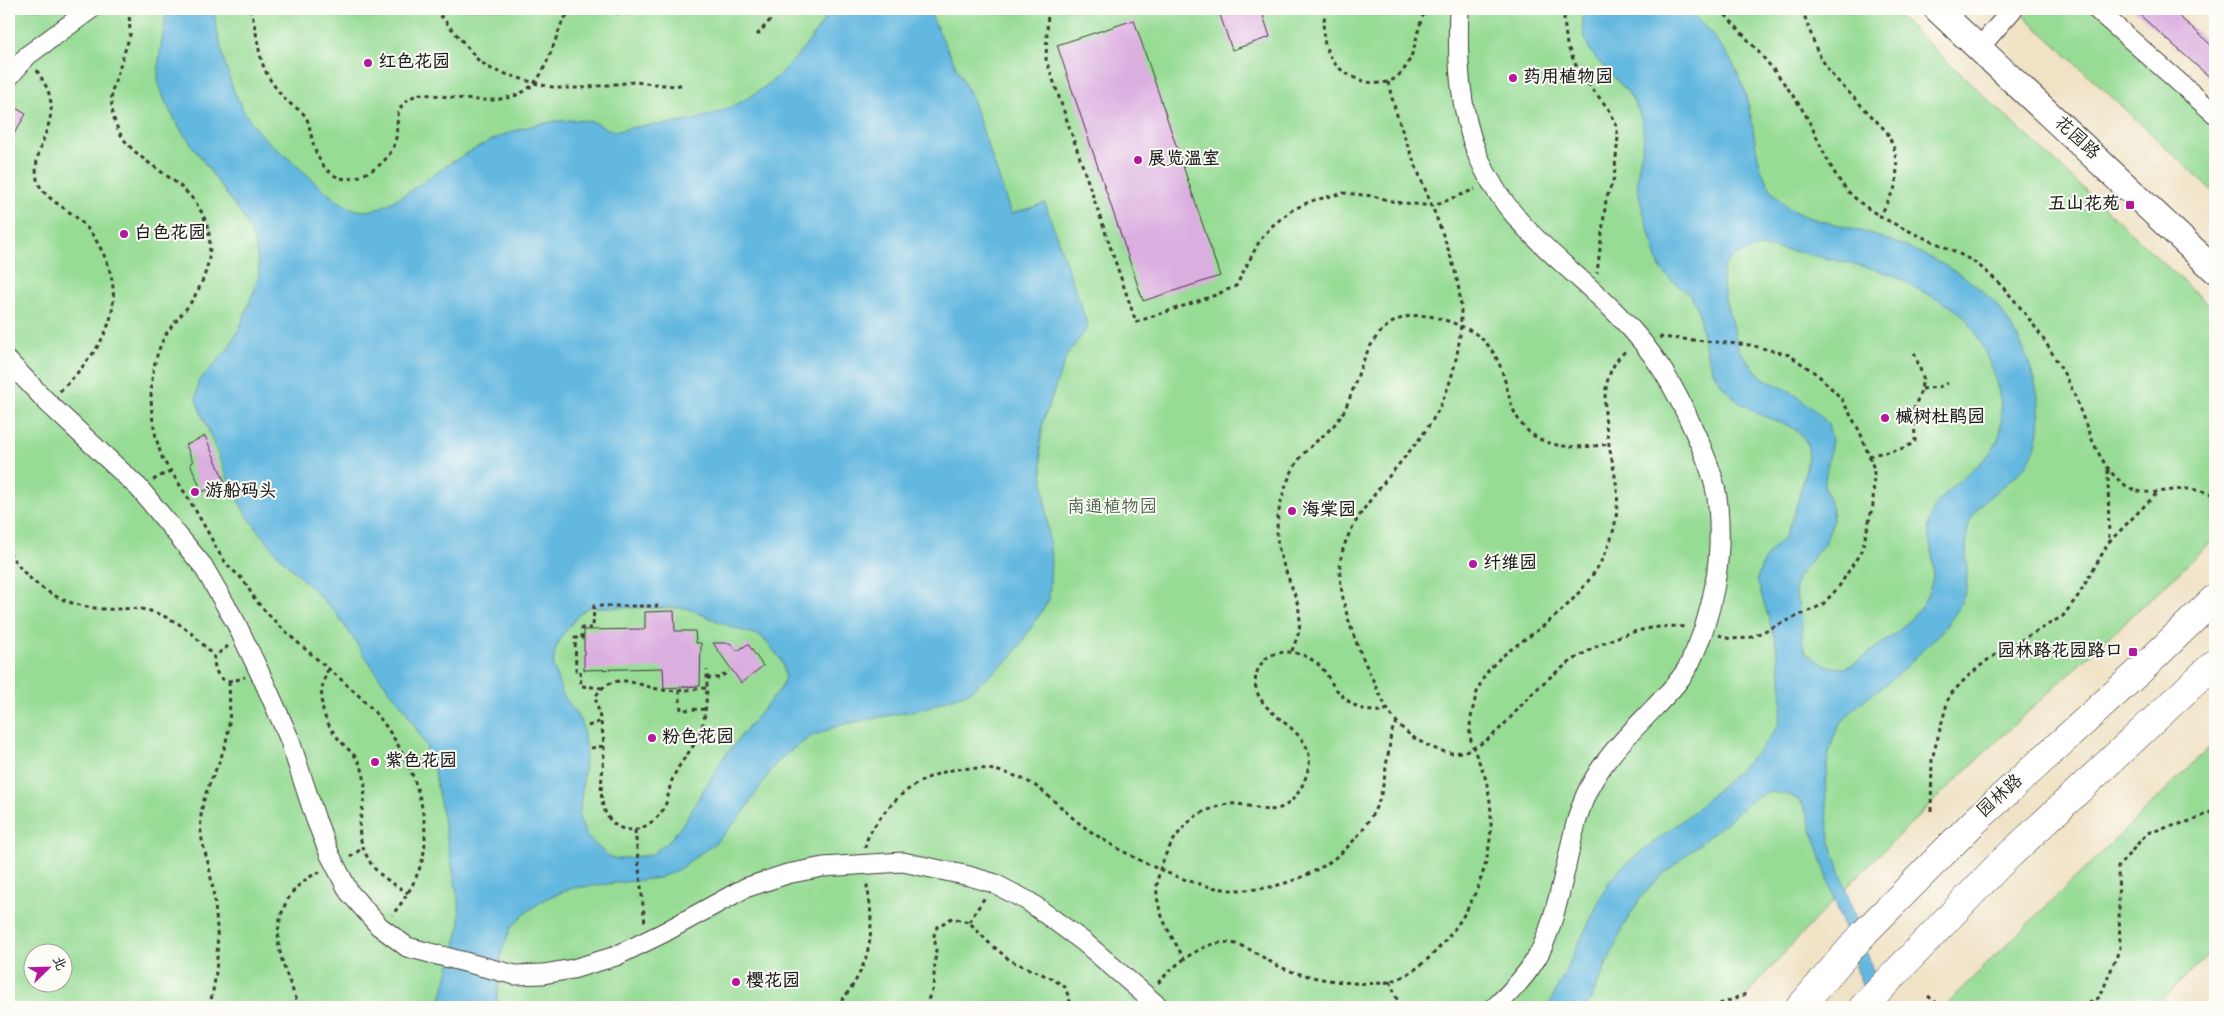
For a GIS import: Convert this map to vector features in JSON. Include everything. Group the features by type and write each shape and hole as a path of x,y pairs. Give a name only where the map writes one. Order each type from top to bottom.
{"main road":[{"name":"花园路","path":"1937,9 1984,42 2215,247"},
{"name":"花园路","path":"1961,9 1984,42 2215,270"},
{"name":"园林路","path":"1800,1007 1865,932 1972,824 2144,667 2215,598"},
{"path":"1864,1007 2001,864 2215,663"}],"street":[{"path":"9,77 28,55 91,9"},
{"path":"1459,9 1460,86 1466,117 1478,156 1491,182 1509,210 1540,245 1589,288 1642,340 1670,379 1708,462 1718,505 1718,563 1711,609 1689,666 1670,690 1618,746 1594,780 1578,816 1565,871 1544,941 1536,959 1512,990 1495,1007"},
{"path":"1984,42 2013,9"},
{"path":"2096,9 2215,114"},
{"path":"9,362 48,403 139,488 198,559 220,591 247,657 289,738 316,820 349,892 379,926 407,947 515,975 543,974 573,969 616,956 746,888 787,874 823,867 904,862 993,883 1028,901 1084,942 1152,1001"}],"path":[{"path":"129,9 130,36 112,91 111,101 115,121 120,135 129,148 169,176 194,199 200,208 209,235 207,269 202,284 164,338 151,379 153,422 160,451 163,460 205,526 226,564 242,579 257,602 284,632 352,689 390,732 404,758 422,808 425,838 416,876 408,893 392,915 379,926"},
{"path":"250,9 254,20 257,45 270,80 288,102 300,110 307,118 314,149 321,163 330,174 341,180 354,179 372,171 383,163 393,149 398,110 411,97 420,94 501,100 526,91 540,75 563,20 573,9 628,14 656,9"},
{"path":"435,9 479,62 493,70 557,88 581,88 634,82 675,86 685,84"},
{"path":"757,35 780,9"},
{"path":"1048,9 1046,59 1136,322 1213,296 1236,286 1260,240 1272,226 1292,210 1311,201 1342,193 1373,196 1394,202 1433,206 1491,182"},
{"path":"1327,9 1323,30 1326,48 1333,62 1348,74 1375,84 1388,82 1400,74 1407,65 1415,46 1420,21 1426,9"},
{"path":"1566,9 1564,20 1567,45 1579,72 1610,111 1616,125 1618,137 1614,178 1606,200 1596,276 1589,288"},
{"path":"1720,9 1786,86 1806,115 1821,149 1853,197 1880,217 1970,259 2027,314 2071,387 2098,451 2108,469 2130,489 2157,493 2186,489 2215,495"},
{"path":"1802,9 1817,51 1830,73 1887,132 1894,148 1897,167 1896,185 1880,217"},
{"path":"28,55 49,94 52,107 47,129 37,156 37,181 55,202 71,213 94,236 102,249 113,279 113,312 100,343 77,374 48,403"},
{"path":"1152,1001 1166,974 1203,948 1220,942 1235,943 1253,950 1282,968 1309,976 1367,984 1395,980 1414,969 1434,953 1450,935 1472,901 1486,866 1490,832 1489,798 1485,777 1474,746 1470,735 1476,695 1484,674 1498,660 1568,605 1605,555 1614,532 1617,485 1608,444 1606,416 1609,374 1621,355 1642,340 1650,337 1738,344 1789,355 1818,375 1842,398 1860,432 1874,469 1873,505 1862,550 1838,588 1822,604 1749,638 1730,639 1684,626 1655,627 1624,634 1607,642 1552,676 1529,697 1508,722 1487,740 1474,746 1462,752 1448,753 1425,745 1402,731 1388,709 1369,671 1347,613 1340,566 1345,545 1356,524 1432,422 1444,396 1456,357 1460,326 1460,296 1455,267 1433,206 1411,156 1388,82"},
{"path":"1292,651 1299,630 1299,610 1280,560 1277,529 1285,493 1296,463 1313,444 1333,428 1349,400 1361,365 1374,342 1396,320 1410,316 1425,315 1467,328 1487,344 1496,356 1517,418 1529,434 1556,445 1591,447 1608,444"},
{"path":"1869,456 1886,450 1910,447 1915,441 1914,409 1922,389 1923,377 1913,349"},
{"path":"1922,389 1939,387 1948,383"},
{"path":"2108,469 2109,542"},
{"path":"1931,811 1932,759 1949,696 1967,677 1990,658 2012,648 2063,616 2078,596 2109,542 2157,493"},
{"path":"9,552 17,565 41,589 48,593 80,606 105,609 134,608 151,611 182,624 196,635 214,657 214,667 220,678 229,681 250,674 247,657 234,642 214,657"},
{"path":"602,688 581,686 580,670 576,670 575,638 582,638 582,628 593,628 594,606 658,606"},
{"path":"1185,960 1165,924 1157,901 1161,870 1172,842 1191,820 1203,812 1227,804 1276,809 1292,800 1299,792 1309,764 1304,743 1295,732 1268,709 1257,691 1255,683 1260,665 1267,657 1292,651 1314,661 1322,668 1334,687 1350,702 1369,710 1381,711 1388,709"},
{"path":"328,669 321,692 324,716 329,727 362,768 366,796 359,830 364,847 370,861 380,873 408,893"},
{"path":"706,688 664,691 624,681 610,682 595,697 601,721 604,746 601,802 614,825 624,830 635,830 656,820 665,805 674,776 699,737 706,709 707,670"},
{"path":"707,678 719,678 730,671"},
{"path":"209,1007 215,987 218,923 209,866 201,838 202,799 223,750 228,733 231,715 229,681"},
{"path":"679,690 681,710 706,709"},
{"path":"588,726 601,721"},
{"path":"836,1007 856,982 869,951 872,929 864,864 865,845 869,832 890,805 906,790 941,773 966,768 1003,772 1028,782 1104,841 1161,870 1212,887 1234,890 1279,885 1297,880 1338,857 1368,822 1378,802 1383,786 1390,749 1390,737 1397,723"},
{"path":"591,748 604,746"},
{"path":"2082,1007 2100,997 2120,948 2118,867 2147,833 2194,820 2215,810"},
{"path":"635,830 647,941"},
{"path":"299,1007 280,953 278,939 279,923 286,900 298,884 336,866 364,847"},
{"path":"969,922 993,883"},
{"path":"925,1007 933,988 936,949 934,935 937,927 952,918 969,922 988,942 1011,961 1051,978 1065,987 1072,1007"},
{"path":"1390,981 1400,1007"},
{"path":"1712,1007 1749,993"},
{"path":"842,1007 846,996"},
{"path":"1928,996 1942,1007"}],"green space":[{"name":"南通植物园","path":"9,9 1891,9 2215,311 2215,539 2019,720 1903,831 1797,939 1737,1007 9,1007"},
{"path":"2017,9 2105,9 2215,112 2215,193"},
{"path":"2215,742 2215,948 2155,1007 1943,1007"}],"water":[{"path":"167,9 213,9 229,77 235,94 252,124 264,138 332,196 356,210 364,211 373,210 396,200 467,153 500,136 525,127 543,123 579,120 592,122 611,130 619,131 634,127 683,122 708,116 731,107 770,83 787,67 817,31 831,9 928,9 972,99 1011,214 1045,203 1088,327 1067,355 1043,421 1040,447 1051,559 1049,600 1012,657 969,692 922,709 840,725 810,737 786,754 774,766 741,816 715,843 679,869 659,878 573,888 547,898 528,911 511,928 502,950 496,1007 439,1007 460,926 459,904 433,765 425,744 404,708 380,678 336,613 278,555 247,516 233,491 196,400 198,382 228,349 241,325 259,277 258,261 254,241 245,220 179,127 165,101 158,81 159,59","holes":["589,607 686,608 734,628 761,636 780,658 785,677 781,688 726,754 682,825 670,840 651,855 617,859 608,856 587,837 579,818 586,751 582,723 562,693 553,666 555,650 563,634 580,613"]},
{"path":"1584,9 1687,9 1717,41 1739,75 1748,104 1761,168 1772,191 1781,201 1804,216 1883,238 1922,254 1974,284 1988,296 2014,330 2033,375 2038,399 2039,422 2036,443 2028,462 2022,469 1985,500 1973,515 1967,536 1967,580 1959,608 1941,632 1911,662 1849,714 1837,730 1828,756 1826,802 1831,844 1885,1007 1869,1007 1807,814 1801,802 1789,795 1771,792 1756,797 1661,876 1641,897 1624,925 1591,999 1585,1007 1548,1007 1608,883 1620,869 1694,811 1753,757 1771,736 1779,723 1782,702 1781,676 1775,639 1757,580 1767,555 1783,539 1787,532 1800,495 1808,457 1805,440 1800,433 1743,405 1725,389 1713,371 1706,350 1697,307 1686,291 1670,279 1661,269 1648,230 1637,178 1643,132 1637,108 1620,84 1592,53 1586,41 1583,26","holes":["1758,247 1800,253 1864,266 1887,273 1952,308 1966,319 1981,343 1999,394 2001,427 1997,442 1992,451 1948,491 1933,510 1929,528 1933,572 1932,581 1923,604 1899,631 1852,665 1844,668 1826,665 1806,653 1802,640 1802,621 1795,591 1797,578 1825,542 1833,521 1832,509 1824,486 1832,440 1828,424 1816,411 1790,391 1763,379 1739,350 1725,299 1722,278 1724,265 1735,256"]}],"building":[{"path":"1218,9 1261,9 1270,37 1232,50"},
{"path":"2133,9 2170,9 2194,29 2215,49 2215,82"},
{"path":"1134,20 1220,276 1143,301 1057,45"},
{"path":"9,104 26,114 9,142"},
{"path":"205,436 225,482 202,492 190,463 193,462 186,445"},
{"path":"674,611 675,631 695,631 696,643 701,643 700,686 664,688 663,668 584,670 584,630 645,629 645,612"},
{"path":"713,643 730,643 737,651 748,644 763,666 741,683"}],"place":[{"name":"红色花园","path":"368,63"},
{"name":"药用植物园","path":"1513,78"},
{"name":"展览温室","path":"1138,160"},
{"name":"五山花苑","path":"2130,205"},
{"name":"白色花园","path":"124,234"},
{"name":"槭树杜鹃园","path":"1885,418"},
{"name":"游船码头","path":"195,492"},
{"name":"海棠园","path":"1292,511"},
{"name":"纤维园","path":"1473,564"},
{"name":"园林路花园路口","path":"2133,652"},
{"name":"粉色花园","path":"652,738"},
{"name":"紫色花园","path":"375,762"},
{"name":"樱花园","path":"736,982"}]}
